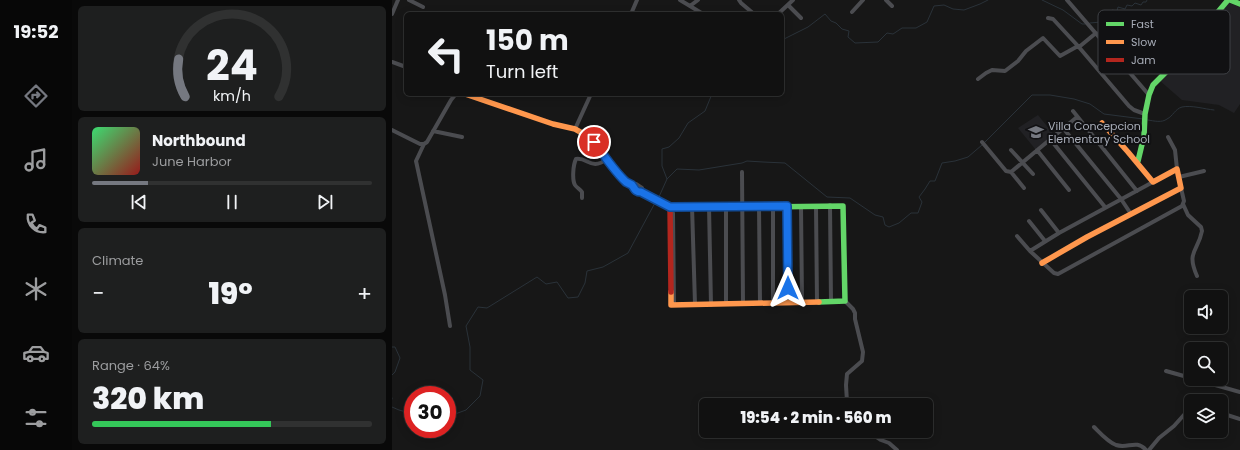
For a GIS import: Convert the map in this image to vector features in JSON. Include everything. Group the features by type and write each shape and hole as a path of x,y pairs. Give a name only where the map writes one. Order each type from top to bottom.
{"street":[{"path":"392,14 398,0"},
{"path":"409,0 423,6"},
{"path":"632,12 637,0"},
{"path":"680,0 700,12"},
{"path":"690,6 698,0"},
{"path":"739,0 741,4 751,12"},
{"path":"780,12 793,0"},
{"path":"852,12 863,0"},
{"path":"886,0 892,6"},
{"path":"1067,0 1098,35"},
{"path":"1221,10 1229,0 1238,2"},
{"path":"788,5 801,18"},
{"path":"1048,18 1053,19 1098,69"},
{"path":"978,79 992,70 1005,71 1018,61 1026,51 1043,38 1060,56 1079,47 1096,33"},
{"path":"392,62 404,66"},
{"path":"1102,74 1129,106 1145,117"},
{"path":"1131,74 1149,95"},
{"path":"1138,162 1144,136 1145,117 1149,95 1153,85 1164,74"},
{"path":"450,326 416,160 424,144 427,142 432,131 454,96"},
{"path":"471,96 553,124 575,128 589,137 626,182 632,185 636,191 671,207 830,205 841,205 844,207 845,301 855,313 855,319 863,352 862,361 847,374 847,398"},
{"path":"575,128 590,96"},
{"path":"1074,111 1077,117 1137,191"},
{"path":"1011,172 1077,117"},
{"path":"1102,123 1138,162 1153,182"},
{"path":"1063,128 1121,199 1131,214"},
{"path":"392,130 420,144 424,144"},
{"path":"432,131 462,136"},
{"path":"1168,137 1175,150 1183,204 1188,215 1201,227 1202,230 1192,260 1196,276"},
{"path":"1050,139 1105,207"},
{"path":"984,144 1006,171 1011,172 1024,188"},
{"path":"1011,150 1033,174"},
{"path":"1037,150 1069,190"},
{"path":"582,198 582,192 575,185 573,180 574,162 576,159 580,159 590,164 594,164 604,162 607,159"},
{"path":"1030,251 1105,207 1177,169"},
{"path":"1179,177 1204,171"},
{"path":"742,172 744,303"},
{"path":"1042,263 1181,188"},
{"path":"1017,236 1042,263 1055,274 1058,274 1175,210 1183,204"},
{"path":"830,205 831,302"},
{"path":"692,206 695,304"},
{"path":"709,206 711,305"},
{"path":"759,206 760,303"},
{"path":"773,206 773,302"},
{"path":"787,206 788,302"},
{"path":"801,206 802,302"},
{"path":"816,206 817,302"},
{"path":"671,207 670,305 845,301"},
{"path":"726,207 726,304"},
{"path":"1041,210 1059,233"},
{"path":"1029,221 1045,241"},
{"path":"1166,371 1184,376"},
{"path":"1219,386 1240,392"},
{"path":"1094,427 1116,445 1121,446 1137,444 1148,450 1184,415"},
{"path":"1228,415 1240,418"},
{"path":"878,438 889,443 897,450"}],"shaded area":[{"path":"1227,2 1240,7 1240,104 1234,113 1219,105 1182,100 1159,80 1164,74 1230,74 1230,10 1220,10"},
{"name":"Villa Concepcion Elementary School","path":"1038,115 1054,135 1036,150 1018,128"}],"waterway":[{"path":"784,39 808,27 825,14 831,21 836,23 842,29 849,31 848,37 855,43 878,42 887,33 893,34 902,28 916,28 927,22 934,6 944,5 953,9 964,10 988,0"},
{"path":"1042,0 1063,10 1082,24 1085,24"},
{"path":"1117,10 1118,7 1125,9 1127,5 1132,6 1135,3 1141,5 1147,0"},
{"path":"1090,23 1098,22"},
{"path":"984,143 1032,95 1050,95 1074,99 1090,104 1104,114 1143,119"},
{"path":"658,199 667,179 662,166 662,149 669,147 679,138 688,123 705,111 711,96"},
{"path":"1148,120 1163,121 1182,107 1214,110"},
{"path":"667,179 677,169 699,170 747,161 785,163 827,197 850,198 875,215 883,217 885,225 889,227 899,223 911,213 918,213 922,202 919,197 930,181 935,181 942,163 968,157 982,145"},
{"path":"456,414 466,410 480,396 483,380 470,370 470,347 466,326 478,307 487,308 537,277 546,284 557,282 568,298 578,297 585,283 587,271 603,267 628,253 656,201"},
{"path":"392,347 395,347 400,358 395,372 392,375"},
{"path":"392,407 404,411"}],"traffic: fast":[{"path":"1220,10 1228,0"},
{"path":"1230,0 1240,4"},
{"path":"1138,161 1144,136 1145,114 1149,95 1153,85 1164,74"},
{"path":"756,207 843,206 845,301 819,302"}],"traffic: slow":[{"path":"471,96 553,124 575,129 589,137 626,182 635,189 670,207 756,207"},
{"path":"1042,263 1087,237 1181,188 1177,169 1153,182 1102,123"},
{"path":"671,292 671,305 819,302"}],"traffic: jam":[{"path":"670,207 671,292"}],"place":[{"name":"Villa Concepcion Elementary School","path":"1036,132"}],"route":[{"path":"594,142 626,182 632,185 634,189 670,207 787,206 788,288"}]}
